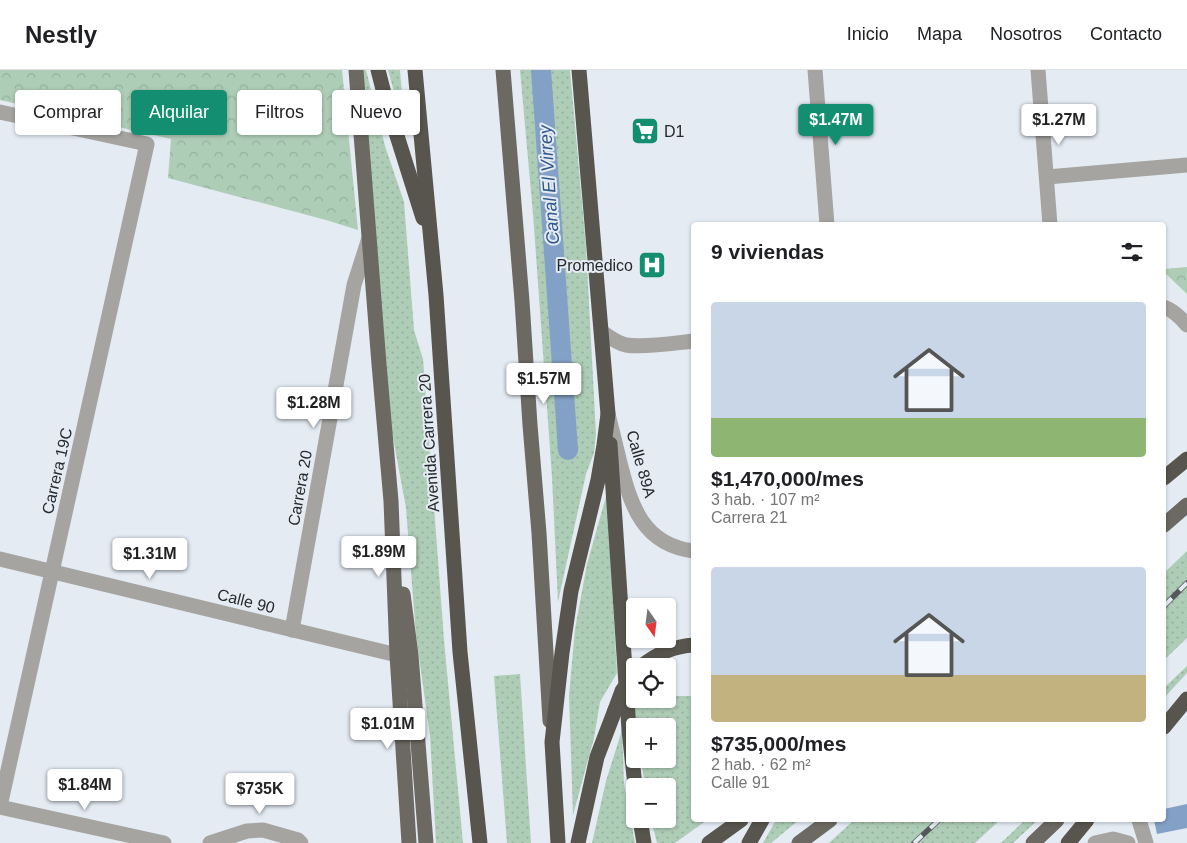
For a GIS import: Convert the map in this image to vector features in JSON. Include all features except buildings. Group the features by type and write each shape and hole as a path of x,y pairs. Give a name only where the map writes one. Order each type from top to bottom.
{"highway":[{"path":"378,70 431,246"},
{"name":"Avenida Carrera 20","path":"415,70 437,305 460,652 480,843"},
{"path":"579,70 602,332 629,730 634,778"},
{"path":"558,843 552,742 562,653 571,591 598,480 608,414"},
{"path":"1166,476 1187,460"},
{"path":"654,658 667,651 691,646"},
{"path":"578,843 598,757 622,691 626,685"},
{"path":"1166,724 1187,697"},
{"path":"709,843 739,822"},
{"path":"750,843 761,822"},
{"path":"1068,843 1085,822"},
{"path":"642,828 644,843"}],"main road":[{"path":"356,70 391,501 411,655 426,843"},
{"path":"503,70 539,533 552,742"},
{"path":"391,501 397,655 409,843"},
{"path":"1166,523 1187,505"},
{"path":"1166,716 1187,697"},
{"path":"799,843 827,822"},
{"path":"811,843 834,822"},
{"path":"1034,843 1056,822"}],"street":[{"path":"815,70 826,222"},
{"path":"1038,70 1050,222"},
{"name":"Carrera 19C","path":"0,112 147,144 0,807"},
{"path":"1046,177 1187,165"},
{"name":"Carrera 20","path":"292,630 354,285 369,236"},
{"path":"1166,308 1180,317 1187,325"},
{"path":"602,332 625,345 638,346 691,342"},
{"name":"Calle 89A","path":"608,414 628,492 642,520 647,528 667,544 691,549"},
{"name":"Calle 90","path":"0,559 397,655"},
{"path":"0,807 164,843"},
{"path":"1140,822 1146,843"},
{"path":"210,843 247,831 263,830 298,840 301,843"},
{"path":"1095,843 1113,839 1128,843"}],"green space":[{"path":"0,70 342,70 344,90 332,90 332,135 348,135 358,230 168,178 171,139 153,135 227,135 227,90 131,90 131,130 121,128 121,90 15,90 15,103 0,100"},
{"path":"360,70 366,70 371,90 362,90"},
{"path":"388,70 400,70 402,90 394,90"},
{"path":"520,70 570,70 586,247 596,434 594,453 586,474 558,602 552,477 533,214"},
{"path":"366,135 382,135 404,202 414,330 423,359 444,640 463,843 436,843 430,736 416,635 406,508 392,432"},
{"path":"1187,267 1187,294 1166,274 1166,269"},
{"path":"607,493 617,673 600,702 594,738 573,815 569,695 575,629 587,564"},
{"path":"1187,551 1187,638 1166,658 1166,571"},
{"path":"1187,666 1187,673 1166,696 1166,686"},
{"path":"520,674 531,843 507,843 494,676"},
{"path":"676,696 691,696 691,822 704,822 675,843 657,843 653,828 676,828 676,778 644,778 642,768 676,768 676,718 635,718 633,708 676,708"},
{"path":"622,730 626,828 632,828 635,843 592,843 606,781"},
{"path":"775,822 797,822 771,843 763,843"},
{"path":"852,822 998,822 975,843 829,843"},
{"path":"1023,822 1036,822 1013,843 1001,843"}],"water":[{"path":"1187,804 1187,828 1157,834 1154,822 1166,822 1166,809"}],"waterway":[{"name":"Canal El Virrey","path":"541,70 568,450"}],"railway":[{"path":"1166,604 1187,583"},
{"path":"914,843 937,822"}],"place":[{"name":"D1","path":"645,131"},
{"name":"Promedico","path":"652,265"}]}
